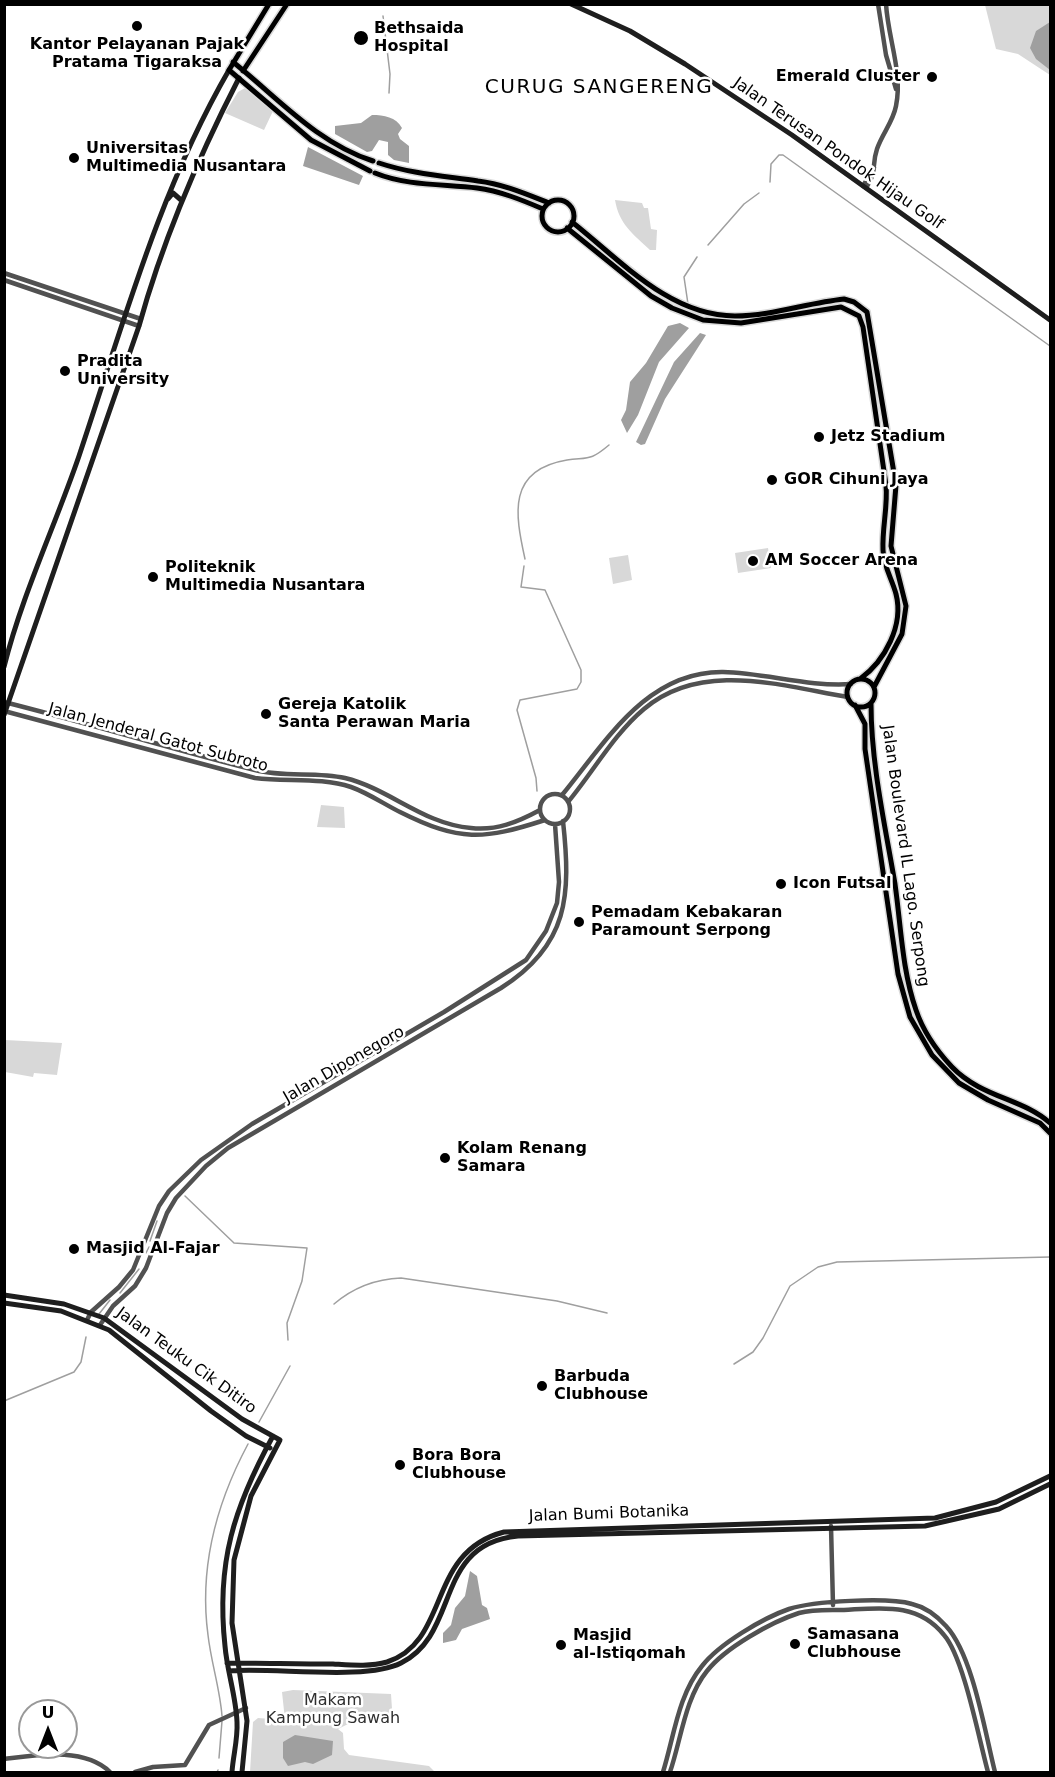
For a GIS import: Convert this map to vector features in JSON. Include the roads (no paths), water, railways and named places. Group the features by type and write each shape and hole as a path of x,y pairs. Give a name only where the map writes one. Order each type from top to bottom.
{"main road":[{"path":"4,667 126,318 160,212 205,112 269,4"},
{"path":"172,183 175,191 182,192 243,70 287,4"},
{"name":"Jalan Terusan Pondok Hijau Golf","path":"571,4 651,42 792,135 1050,320"},
{"path":"233,62 312,129 338,146 376,162 416,174 480,181 513,189 549,203"},
{"path":"229,70 311,140 372,172 426,184 478,188 518,199 543,209"},
{"path":"5,713 139,326 152,279 194,170"},
{"path":"160,212 171,194 177,194 181,200"},
{"path":"558,200 567,203 574,213 572,222 567,228 557,231 548,228 543,220 543,209 549,203 558,200"},
{"path":"572,222 663,294 707,315 755,315 844,299 864,309 871,328 888,436 896,494 891,546 905,594 906,611 899,643 874,687"},
{"path":"567,228 651,296 696,318 719,323 741,323 841,307 856,314 861,322 879,437 888,509 882,550 896,596 897,621 881,658 860,679 851,684 848,697 855,705 861,707 871,704 875,698 874,687 870,682 860,679"},
{"path":"879,437 888,436"},
{"name":"Jalan Boulevard IL Lago. Serpong","path":"871,704 871,728 909,988 927,1035 958,1078 1034,1112 1050,1123"},
{"name":"Jalan Boulevard IL Lago. Serpong","path":"855,705 865,723 865,749 890,929 904,1002 925,1045 958,1078 988,1100 1040,1123 1050,1133"},
{"path":"873,800 881,799"},
{"name":"Jalan Teuku Cik Ditiro","path":"4,1295 56,1302 104,1318 242,1419 280,1440 274,1451 236,1429 121,1338 100,1325 61,1311 4,1303"},
{"path":"236,1429 242,1419"},
{"path":"232,1773 236,1713 227,1663 222,1608 229,1539 238,1507 273,1436"},
{"path":"242,1773 247,1732 241,1670 232,1623 234,1560 245,1511 274,1451"},
{"name":"Jalan Bumi Botanika","path":"229,1671 376,1671 408,1659 422,1646 459,1558 472,1546 496,1534 516,1531 703,1524 935,1518 996,1503 1050,1476"},
{"name":"Jalan Bumi Botanika","path":"227,1663 366,1665 387,1662 410,1649 419,1640 466,1560 478,1549 498,1540 518,1536 926,1526 999,1509 1050,1484"},
{"path":"996,1503 999,1509"},
{"path":"703,1524 703,1532"}],"street":[{"path":"878,4 886,55 897,92"},
{"path":"865,187 875,171 876,150 896,106 898,74 891,44 886,4"},
{"path":"4,273 126,318 139,326"},
{"path":"4,280 126,318 141,319"},
{"path":"562,795 633,709 672,683 690,677 723,672 826,685 851,684"},
{"path":"774,685 776,678"},
{"path":"568,802 634,718 655,700 690,684 716,680 774,685 848,697"},
{"path":"672,683 675,690"},
{"name":"Jalan Jenderal Gatot Subroto","path":"7,702 256,771 343,777 371,788 434,820 456,826 495,828 525,819 540,810"},
{"name":"Jalan Jenderal Gatot Subroto","path":"5,713 255,778 283,782 329,782 351,787 449,833 476,836 503,834 545,820"},
{"path":"548,795 562,795 570,809 563,821 555,824 545,820 540,804 548,795"},
{"name":"Jalan Diponegoro","path":"100,1325 120,1300 135,1286 146,1268 162,1224 176,1198 206,1166 228,1148 527,971 545,950 556,928 565,899 567,854 563,821"},
{"name":"Jalan Diponegoro","path":"87,1320 91,1312 113,1292 138,1262 152,1219 169,1191 224,1142 520,965 538,945 551,920 559,889 555,824"},
{"path":"538,945 545,950"},
{"path":"497,980 501,988"},
{"path":"410,1032 413,1038"},
{"path":"354,1064 358,1070"},
{"path":"224,1142 228,1148"},
{"path":"152,1219 159,1220 162,1224"},
{"path":"113,1292 113,1296 120,1300"},
{"path":"831,1522 833,1610"},
{"path":"988,1773 958,1659 944,1634 922,1616 905,1609 806,1612 782,1620 717,1659 699,1682 670,1773 664,1772 685,1694 700,1667 712,1653 788,1610 833,1604 901,1601 921,1607 946,1626 964,1656 995,1773"},
{"path":"135,1773 153,1767 185,1765 205,1729 246,1708"},
{"path":"4,1759 59,1755 78,1757 96,1762 110,1773"}],"waterway":[{"path":"383,16 390,74 389,93"},
{"path":"770,182 771,164 779,155 783,155 1050,346"},
{"path":"708,245 744,204 759,193"},
{"path":"688,304 684,277 697,257"},
{"path":"525,559 518,511 520,496 525,484 534,473 548,465 589,457 598,454 609,445"},
{"path":"524,566 521,587 545,590 581,670 581,682 577,689 520,700 517,710 536,778 537,791"},
{"path":"185,1196 234,1243 307,1248 302,1281 287,1323 288,1340"},
{"path":"150,1241 157,1221"},
{"path":"146,1253 149,1247"},
{"path":"734,1364 753,1352 763,1338 790,1286 818,1267 837,1262 1050,1257"},
{"path":"120,1293 139,1269"},
{"path":"334,1304 365,1285 401,1278 557,1301 607,1313"},
{"path":"99,1314 110,1300"},
{"path":"4,1401 74,1372 81,1362 86,1337"},
{"path":"259,1422 290,1366"},
{"path":"222,1716 208,1635 206,1585 219,1512 248,1444"},
{"path":"219,1758 222,1721"}],"place":[{"name":"Kantor Pelayanan Pajak Pratama Tigaraksa","path":"137,26"},
{"name":"Bethsaida Hospital","path":"361,38"},
{"name":"Emerald Cluster","path":"932,77"},
{"name":"Universitas Multimedia Nusantara","path":"74,158"},
{"name":"Pradita University","path":"65,371"},
{"name":"Jetz Stadium","path":"819,437"},
{"name":"GOR Cihuni Jaya","path":"772,480"},
{"name":"AM Soccer Arena","path":"753,561"},
{"name":"Politeknik Multimedia Nusantara","path":"153,577"},
{"name":"Gereja Katolik Santa Perawan Maria","path":"266,714"},
{"name":"Icon Futsal","path":"781,884"},
{"name":"Pemadam Kebakaran Paramount Serpong","path":"579,922"},
{"name":"Kolam Renang Samara","path":"445,1158"},
{"name":"Masjid Al-Fajar","path":"74,1249"},
{"name":"Barbuda Clubhouse","path":"542,1386"},
{"name":"Bora Bora Clubhouse","path":"400,1465"},
{"name":"Samasana Clubhouse","path":"795,1644"},
{"name":"Masjid al-Istiqomah","path":"561,1645"}],"district":[{"name":"CURUG SANGERENG","path":"599,88"}],"park label":[{"name":"Makam Kampung Sawah","path":"333,1710"}]}
